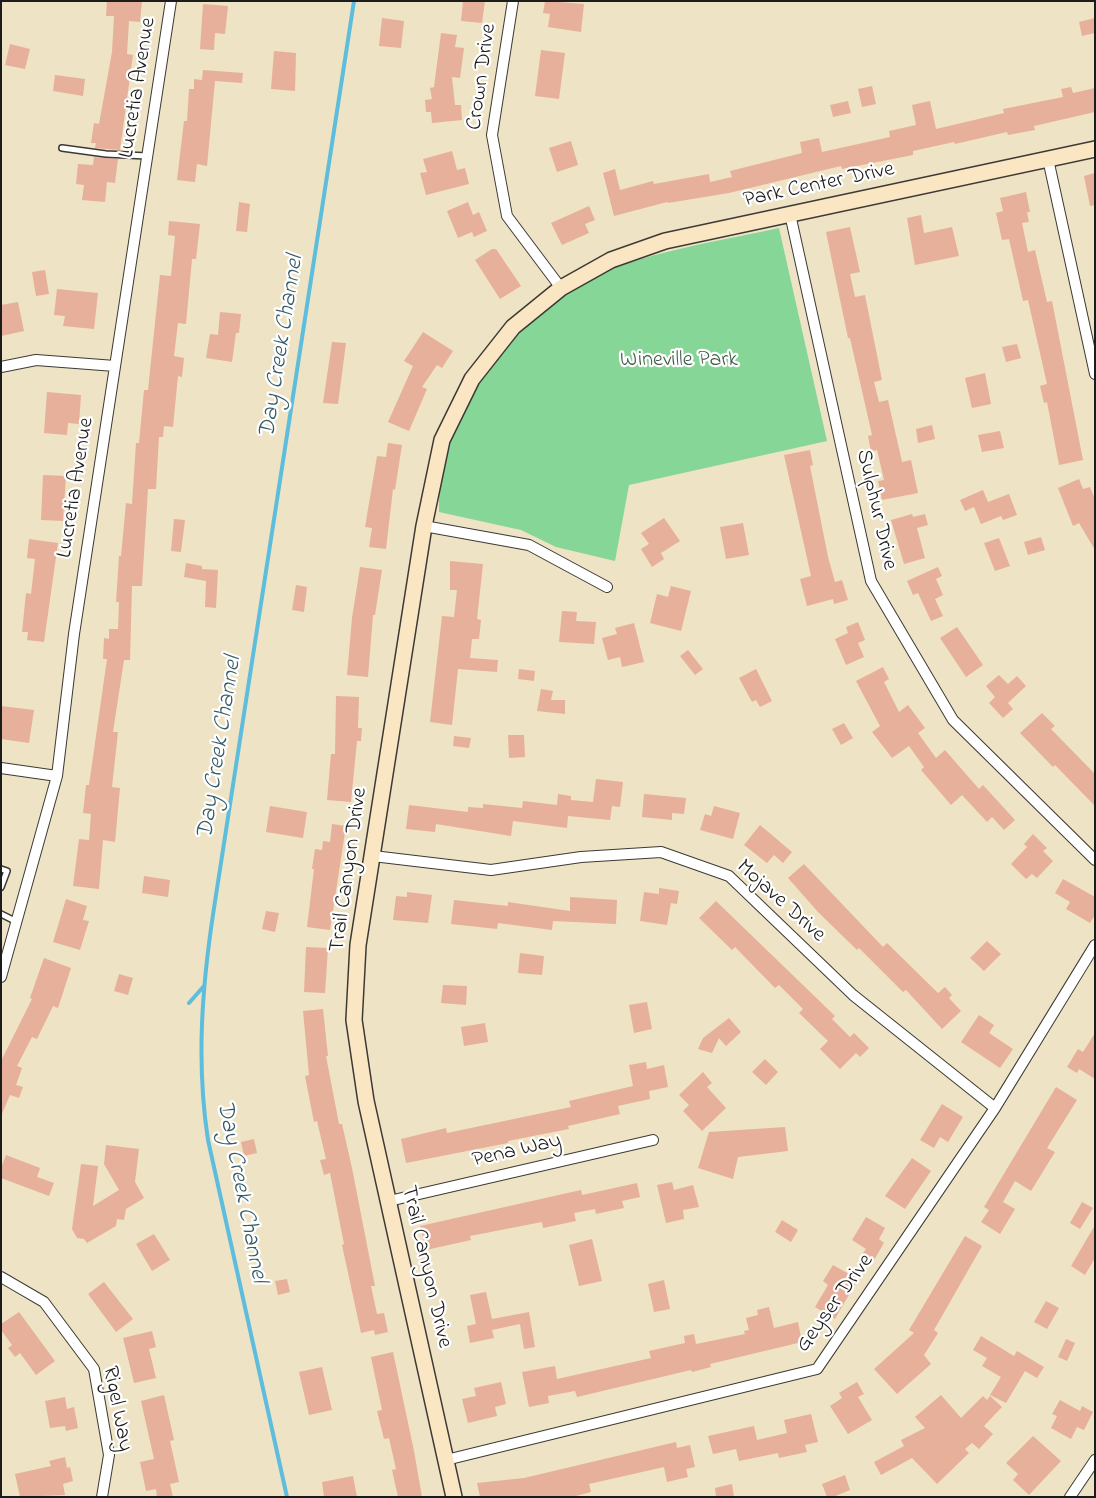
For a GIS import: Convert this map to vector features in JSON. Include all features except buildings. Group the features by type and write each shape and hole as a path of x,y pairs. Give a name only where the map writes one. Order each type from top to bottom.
{"street":[{"name":"Lucretia Avenue","path":"1,977 18,922 57,776 74,634 171,1"},
{"name":"Crown Drive","path":"512,1 492,135 507,216 561,288"},
{"name":"Park Center Drive","path":"561,288 611,260 665,241 1095,149"},
{"path":"1048,159 1095,374"},
{"name":"Sulphur Drive","path":"790,214 871,581 952,720 1095,860"},
{"name":"Trail Canyon Drive","path":"454,1497 366,1101 354,1020 358,945 424,526 442,440 472,379 513,327 561,288"},
{"path":"1,367 36,360 114,366"},
{"path":"424,526 529,545 607,587"},
{"path":"1,768 57,776"},
{"name":"Mojave Drive","path":"373,856 491,870 581,857 661,852 729,876 853,994 995,1108"},
{"name":"Geyser Drive","path":"446,1460 817,1369 995,1108 1095,945"},
{"name":"Pena Way","path":"389,1201 653,1140"},
{"name":"Rigel Way","path":"1,1277 44,1302 94,1369 109,1455 102,1497"},
{"path":"1070,1497 1095,1460"}],"lane":[{"path":"62,148 106,154 147,156"},
{"path":"1,869 7,871 1,887"},
{"path":"1,914 18,922"}],"green space":[{"name":"Wineville Park","path":"779,228 827,441 629,485 615,561 556,547 521,530 439,512 440,482 448,449 474,392 512,339 558,297 583,280 631,262"}],"waterway":[{"name":"Day Creek Channel","path":"287,1497 208,1140 202,1082 202,1024 206,966 214,908 354,1"},
{"path":"189,1003 204,986"}]}
